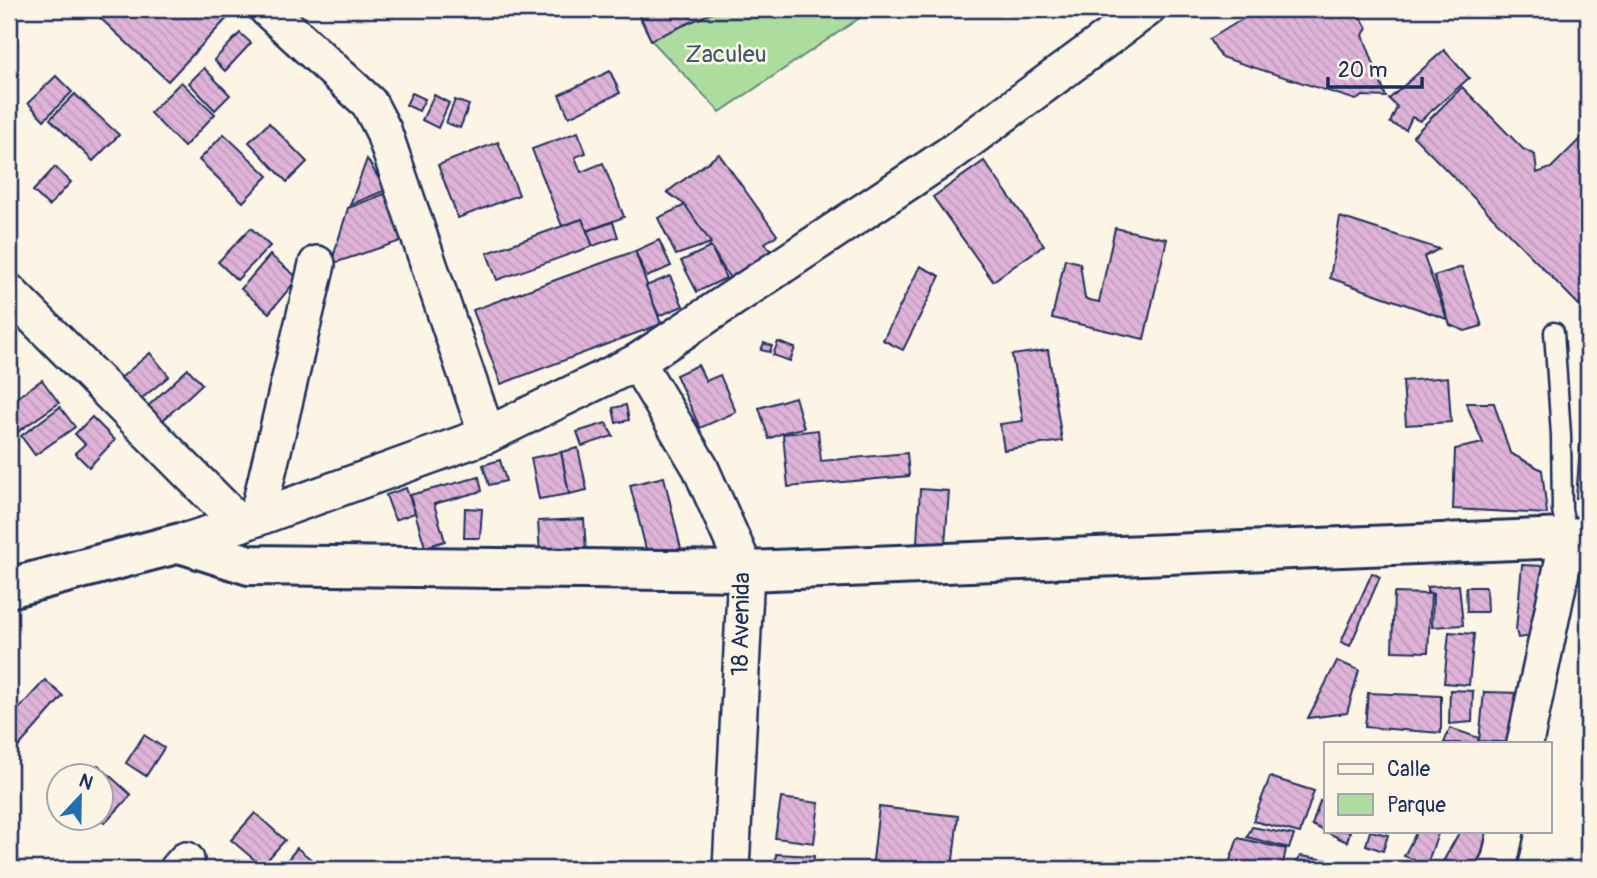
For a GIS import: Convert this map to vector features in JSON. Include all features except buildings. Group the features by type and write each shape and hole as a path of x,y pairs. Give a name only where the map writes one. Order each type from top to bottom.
{"street":[{"path":"267,9 369,103 383,130 486,435"},
{"path":"14,579 180,543 248,521 486,435 637,362 950,154 1147,9"},
{"path":"248,521 317,264"},
{"path":"9,292 248,521"},
{"name":"18 Avenida","path":"637,362 700,467 746,571 731,869"},
{"path":"180,543 249,565 746,571 1578,538 1525,742"},
{"path":"1495,869 1506,832"}],"lane":[{"path":"1554,332 1562,435 1562,510 1578,538"}],"green space":[{"name":"Zaculeu","path":"617,9 873,9 720,112 651,40 637,13"}]}
